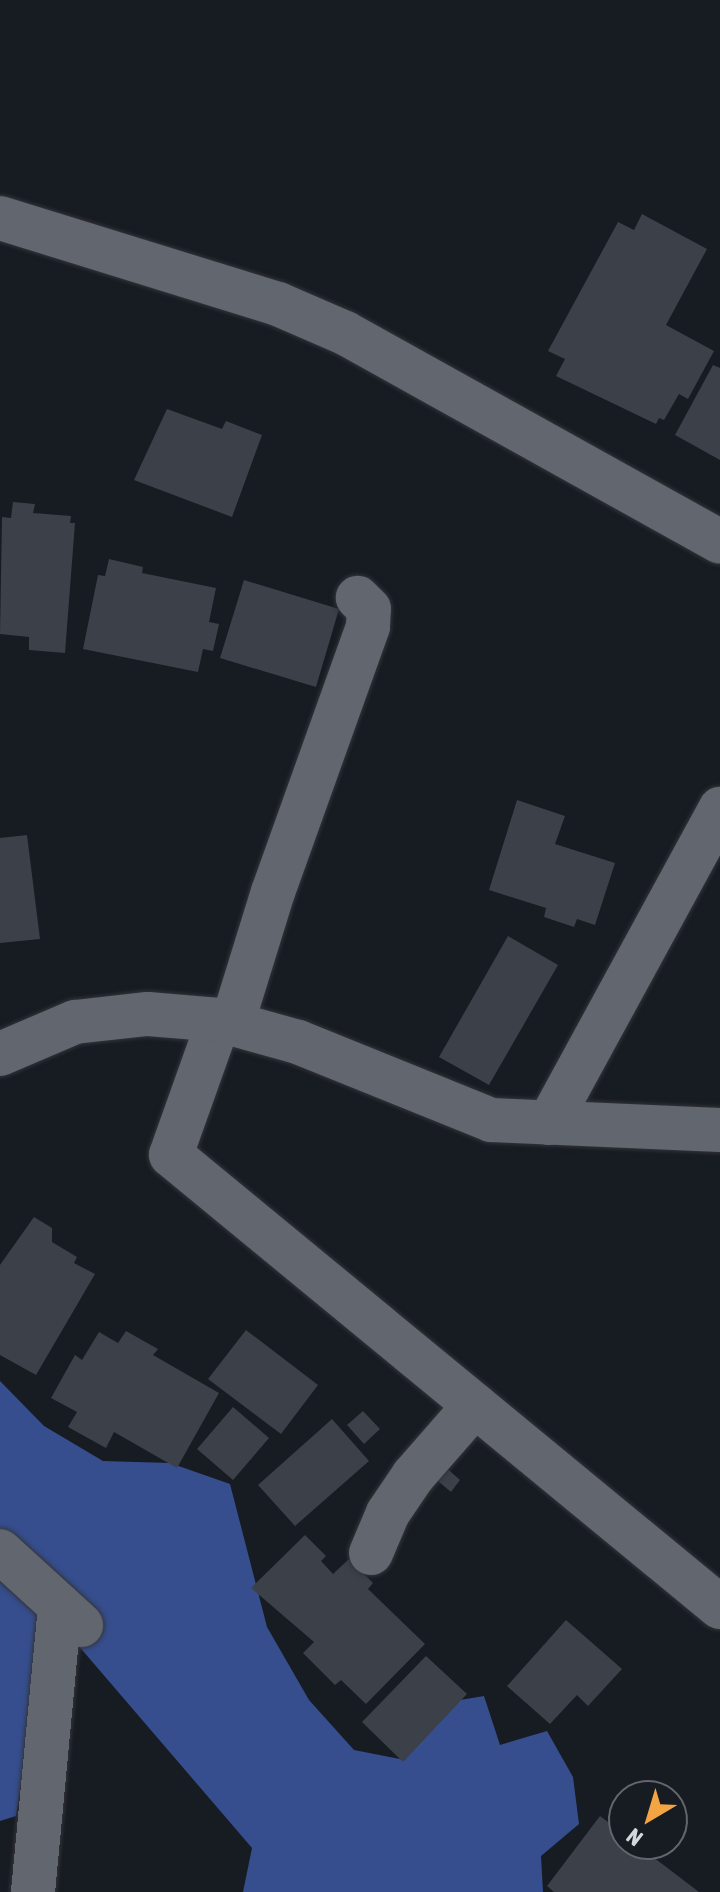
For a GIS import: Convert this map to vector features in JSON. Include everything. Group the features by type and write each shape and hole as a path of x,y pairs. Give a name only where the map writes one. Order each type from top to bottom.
{"street":[{"path":"0,218 278,304 345,333 720,542"},
{"path":"358,598 369,609 368,626 226,1021 171,1155 720,1607"},
{"path":"549,1123 720,809"},
{"path":"0,1054 75,1022 148,1014 226,1021 410,1083 491,1120 720,1130"},
{"path":"371,1553 388,1513 413,1476 475,1405"},
{"path":"0,1551 72,1618 33,1892"}],"shaded area":[{"path":"0,1381 44,1426 103,1461 170,1463 230,1484 267,1627 309,1700 354,1750 405,1760 436,1704 484,1696 500,1745 547,1731 573,1777 579,1824 541,1856 543,1892 243,1892 252,1848 71,1637 28,1740 16,1816 0,1821"}],"building":[{"path":"642,214 707,249 666,325 714,351 688,399 679,394 664,420 659,418 656,424 556,376 565,359 548,351 618,222 634,230"},
{"path":"713,365 720,368 720,460 675,435"},
{"path":"167,409 222,429 226,421 262,435 232,517 134,480"},
{"path":"13,502 35,504 33,513 71,516 70,523 75,523 65,653 29,650 29,637 0,634 2,517 11,518"},
{"path":"109,559 143,567 142,573 216,588 209,622 219,624 213,651 203,649 198,672 83,649 98,575 105,576"},
{"path":"244,580 339,609 316,687 220,658"},
{"path":"517,800 565,816 555,844 615,863 595,925 577,919 574,927 544,917 546,908 489,890"},
{"path":"27,835 40,939 0,943 0,838"},
{"path":"508,936 558,965 489,1085 439,1057"},
{"path":"34,1217 52,1228 52,1242 77,1257 74,1263 95,1274 36,1375 0,1355 0,1265"},
{"path":"246,1330 318,1385 281,1434 208,1379"},
{"path":"126,1331 158,1349 153,1355 219,1393 177,1468 114,1432 106,1448 68,1427 77,1412 51,1398 75,1355 82,1360 99,1332 118,1343"},
{"path":"233,1407 269,1438 233,1480 197,1449"},
{"path":"363,1411 380,1429 364,1444 347,1425"},
{"path":"332,1419 369,1461 295,1526 258,1485"},
{"path":"443,1465 460,1480 451,1492 433,1477"},
{"path":"305,1535 326,1556 321,1561 333,1574 349,1559 373,1583 368,1589 425,1644 366,1704 341,1680 335,1685 303,1653 314,1642 251,1588"},
{"path":"566,1620 622,1669 588,1706 577,1695 550,1724 507,1686"},
{"path":"426,1656 467,1694 403,1762 362,1722"},
{"path":"600,1816 608,1822 608,1860 657,1860 699,1892 554,1892 547,1886"}]}
